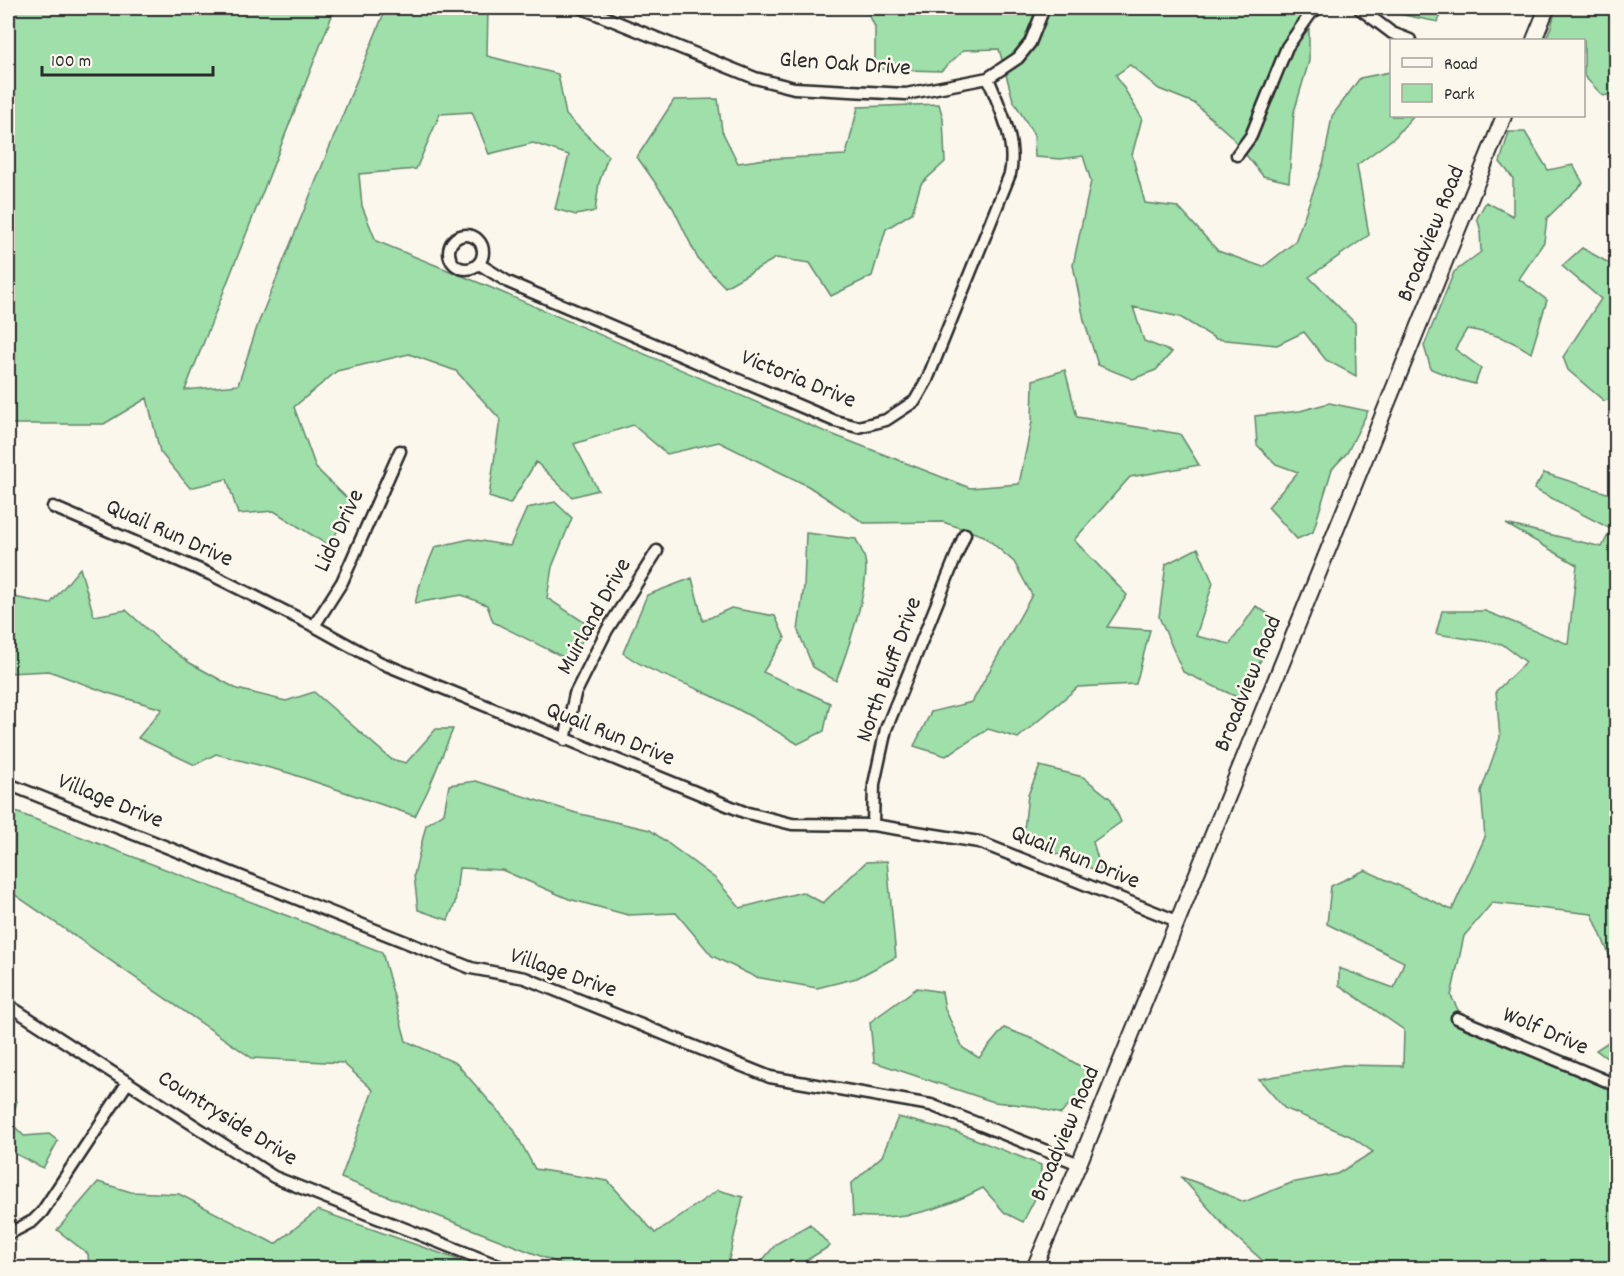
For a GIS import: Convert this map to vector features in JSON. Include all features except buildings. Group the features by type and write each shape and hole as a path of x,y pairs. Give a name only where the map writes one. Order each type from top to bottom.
{"main road":[{"path":"1534,39 1547,8"},
{"name":"Broadview Road","path":"1034,1269 1079,1164 1504,117"}],"street":[{"name":"Glen Oak Drive","path":"582,8 755,78 794,88 906,94 988,78 1018,58 1024,51 1030,43 1044,8"},
{"path":"1237,155 1251,136 1287,47 1311,13 1319,8"},
{"path":"1359,8 1392,33 1407,39"},
{"name":"Victoria Drive","path":"479,264 508,282 835,421 858,427 886,420 915,401 927,380 1010,174 1013,163 1009,135 988,78"},
{"name":"Lido Drive","path":"314,626 342,582 400,452"},
{"name":"Quail Run Drive","path":"53,507 212,575 314,626 379,662 744,812 792,824 873,825 979,842 1177,921"},
{"name":"North Bluff Drive","path":"873,825 874,784 886,729 965,534"},
{"name":"Muirland Drive","path":"565,740 575,694 607,630 657,551"},
{"name":"Village Drive","path":"8,783 471,968 525,978 770,1077 931,1106 1079,1164"},
{"name":"Countryside Drive","path":"8,1005 274,1177 504,1269"},
{"name":"Wolf Drive","path":"1457,1018 1617,1085"},
{"path":"12,1232 33,1221 42,1212 128,1082"}],"green space":[{"path":"8,8 335,8 185,390 238,385 258,324 386,8 488,8 487,56 558,74 566,115 608,156 599,183 595,211 576,215 555,209 569,155 533,143 489,154 472,112 440,114 416,169 359,174 362,206 376,241 487,286 821,430 970,488 1019,484 1032,422 1033,380 1065,370 1077,417 1180,434 1199,465 1130,477 1074,540 1127,595 1107,627 1150,630 1136,684 1078,687 1018,738 988,729 946,756 914,746 931,712 972,702 1032,595 1014,562 984,536 943,522 864,523 808,486 719,442 667,454 633,425 574,444 598,490 572,497 536,462 510,504 489,497 500,419 456,371 409,354 337,371 294,407 316,468 353,504 329,546 274,511 238,514 227,479 190,488 160,452 147,398 104,424 8,424"},
{"path":"866,8 1309,8 1309,61 1294,112 1289,182 1263,176 1230,135 1194,103 1159,89 1130,65 1116,75 1142,118 1132,155 1145,203 1178,207 1218,251 1263,267 1295,242 1324,161 1332,116 1360,78 1390,72 1390,117 1412,117 1395,137 1357,165 1369,235 1309,277 1355,323 1356,376 1326,360 1304,332 1277,345 1216,339 1180,317 1133,307 1144,341 1172,352 1156,370 1133,379 1098,365 1084,320 1073,265 1091,181 1083,156 1061,159 1035,157 1034,135 1013,100 999,49 964,50 941,71 875,69 875,27"},
{"path":"1384,8 1443,8 1438,22 1389,12"},
{"path":"1556,8 1616,8 1616,93 1603,96 1585,77 1585,39 1545,39"},
{"path":"718,99 722,131 738,163 765,159 846,155 858,107 939,104 943,118 945,162 921,184 912,213 886,229 872,276 831,296 810,263 776,258 725,287 698,259 673,208 637,157 674,100"},
{"path":"1509,132 1525,132 1548,170 1573,165 1583,183 1547,218 1544,242 1519,279 1547,300 1531,353 1500,337 1467,329 1455,349 1481,368 1475,384 1431,369 1424,346 1454,272 1481,252 1480,228 1477,218 1486,202 1513,216 1513,178 1500,162"},
{"path":"1582,248 1616,267 1616,398 1604,401 1568,370 1563,357 1601,299 1562,266"},
{"path":"1329,403 1368,411 1347,453 1332,469 1313,532 1297,539 1268,507 1298,472 1276,464 1257,445 1255,416 1300,411"},
{"path":"1544,473 1613,495 1616,493 1616,962 1611,959 1592,914 1492,903 1464,936 1451,996 1468,1029 1616,1090 1616,1268 1271,1268 1229,1231 1181,1177 1244,1202 1291,1183 1337,1174 1373,1152 1350,1136 1284,1108 1259,1079 1343,1065 1403,1066 1404,1030 1339,985 1339,968 1394,988 1404,962 1327,924 1331,886 1365,870 1452,910 1485,837 1481,791 1500,738 1496,691 1526,662 1502,644 1436,634 1442,611 1485,611 1568,644 1577,565 1506,524 1602,547 1611,529 1534,489"},
{"path":"555,502 572,518 552,567 547,598 590,626 571,661 493,622 487,605 462,595 415,603 435,547 470,539 510,546 527,508"},
{"path":"806,533 856,539 865,560 866,571 861,602 836,681 813,667 798,631 804,586"},
{"path":"1198,548 1213,583 1196,636 1230,644 1256,606 1279,621 1261,660 1239,698 1183,672 1159,617 1166,564"},
{"path":"80,568 94,616 126,610 160,641 190,663 237,689 286,701 314,692 391,759 406,763 436,729 453,729 415,816 289,773 216,754 195,765 138,738 162,709 108,693 49,671 8,673 8,596 50,604"},
{"path":"692,578 703,621 731,608 775,616 785,638 763,672 830,703 824,731 798,744 736,708 650,669 623,653 647,595"},
{"path":"1040,766 1083,777 1111,799 1121,822 1093,842 1102,873 1023,839 1028,795"},
{"path":"476,781 576,813 650,830 716,879 740,908 802,892 823,903 866,862 887,861 896,957 857,978 817,988 755,977 712,956 676,913 628,915 569,899 502,870 459,868 455,903 448,920 418,910 414,875 426,825 444,813 449,785"},
{"path":"8,809 382,952 406,1041 456,1063 513,1128 535,1169 608,1181 655,1233 718,1190 743,1197 727,1268 571,1268 341,1178 373,1090 343,1063 252,1058 8,890"},
{"path":"917,988 942,992 945,1009 963,1048 979,1058 1004,1028 1038,1041 1085,1069 1090,1080 1061,1114 1031,1106 994,1102 874,1062 870,1022"},
{"path":"1616,1037 1616,1065 1596,1050"},
{"path":"8,1095 17,1101 11,1123 24,1136 49,1134 58,1141 43,1168 8,1150"},
{"path":"898,1117 957,1132 1041,1165 1040,1189 1023,1222 1005,1213 983,1188 950,1203 920,1212 888,1217 853,1216 851,1184 882,1156"},
{"path":"98,1182 131,1192 179,1194 275,1244 318,1210 482,1268 89,1268 88,1254 57,1230"},
{"path":"810,1224 830,1246 797,1268 756,1268 776,1244"}]}
